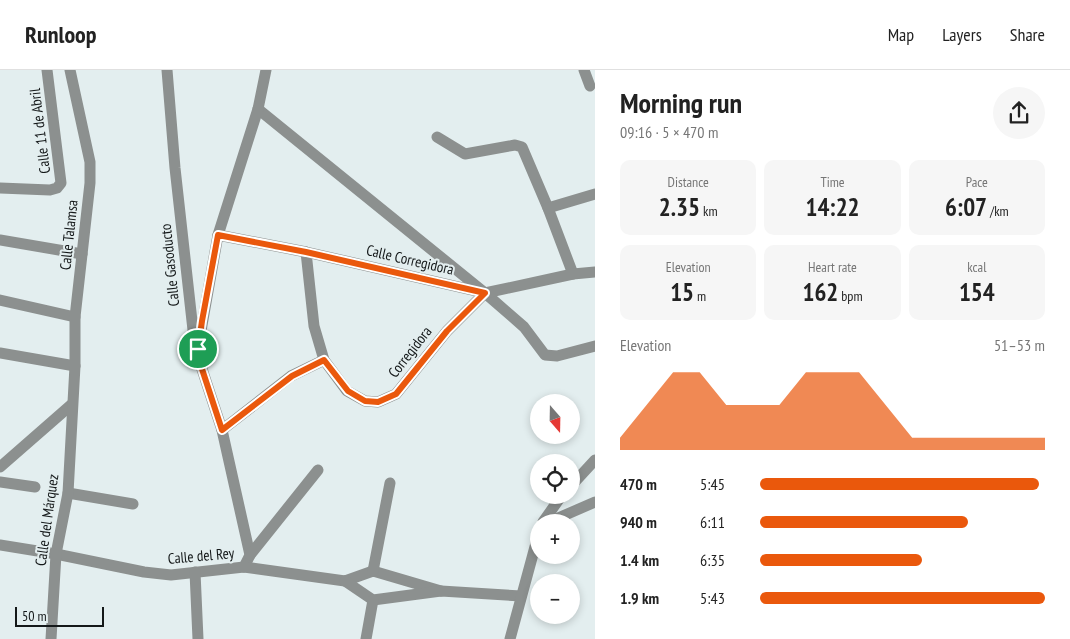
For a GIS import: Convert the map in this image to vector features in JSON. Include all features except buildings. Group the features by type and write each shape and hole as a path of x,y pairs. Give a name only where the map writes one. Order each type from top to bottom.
{"street":[{"name":"Calle 11 de Abril","path":"0,188 50,190 57,188 61,183 47,70"},
{"name":"Calle Talamsa","path":"70,70 90,162 90,183 75,317 72,405"},
{"name":"Calle Gasoducto","path":"167,70 190,310 201,366 222,430 250,556"},
{"path":"198,349 218,235 258,109 266,70"},
{"path":"584,70 590,86"},
{"path":"258,109 485,293 524,327 545,355 558,356 595,346"},
{"path":"438,137 464,154 515,145 522,147 573,274"},
{"path":"548,208 595,194"},
{"name":"Calle Corregidora","path":"218,235 306,252 485,293 573,274 595,272"},
{"path":"0,240 82,254"},
{"name":"Corregidora","path":"306,252 314,326 324,360 348,391 365,401 378,402 396,394 447,331 485,293"},
{"path":"0,300 75,317"},
{"path":"0,354 74,366"},
{"path":"222,430 292,376 324,360"},
{"path":"0,466 72,405"},
{"name":"Calle del Márquez","path":"51,639 56,554 68,493 72,405"},
{"path":"580,476 595,460"},
{"path":"244,567 250,556 318,470"},
{"path":"0,482 35,487"},
{"path":"390,483 373,571 441,591"},
{"path":"68,493 133,504"},
{"path":"567,514 595,502"},
{"name":"Calle del Rey","path":"0,545 144,572 171,575 244,567 345,581 373,600"},
{"path":"510,639 530,564"},
{"name":"Calle del Rey","path":"345,581 373,571"},
{"path":"195,572 198,639"},
{"path":"366,639 373,600 441,591 521,596"}],"route":[{"path":"218,235 306,252 485,293 447,331 396,394 378,402 365,401 348,391 324,360 292,376 222,430 201,366 198,349 218,235"}]}
